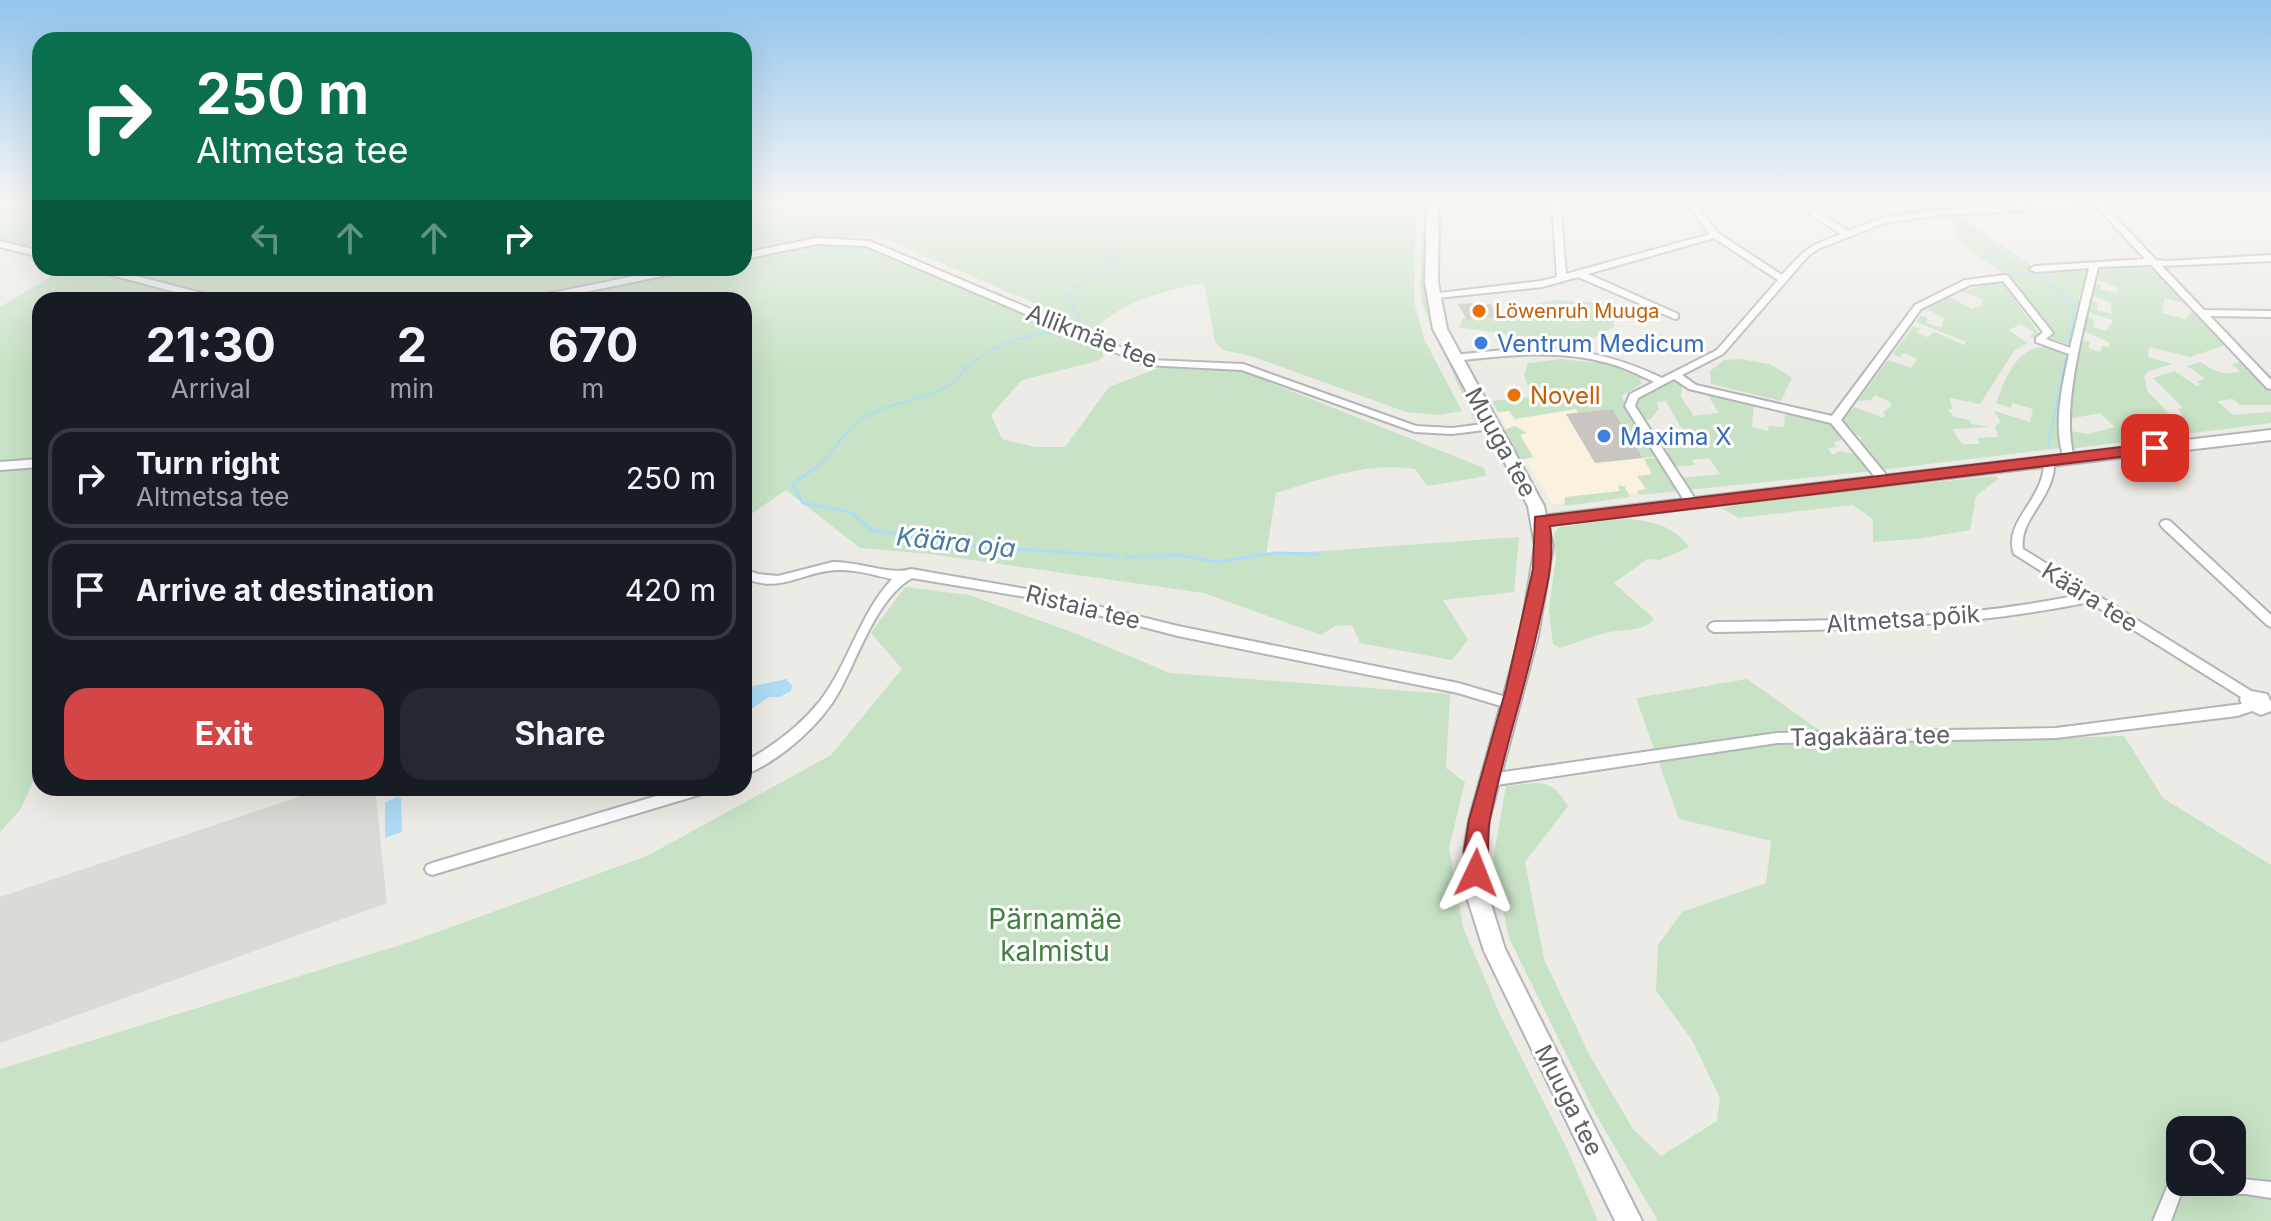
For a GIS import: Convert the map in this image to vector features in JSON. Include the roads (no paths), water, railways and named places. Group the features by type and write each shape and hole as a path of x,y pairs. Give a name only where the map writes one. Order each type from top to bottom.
{"main road":[{"name":"Muuga tee","path":"1430,261 1431,297 1440,329 1521,476 1541,521 1544,546 1542,569 1511,704 1479,820 1475,851 1477,894 1495,951 1629,1221"}],"street":[{"name":"Allikmäe tee","path":"909,261 1149,363 1243,367 1415,429 1452,431 1492,426"},
{"path":"1561,261 1562,279"},
{"path":"1431,297 1522,288 1621,261"},
{"path":"1755,261 1783,279"},
{"path":"1691,502 1630,406 1634,396 1720,352 1800,261"},
{"path":"2035,269 2182,261"},
{"path":"2152,262 2271,386"},
{"path":"2069,458 2062,437 2075,353 2094,265"},
{"path":"1578,273 1675,316"},
{"path":"126,276 186,292"},
{"path":"571,292 648,276"},
{"path":"1835,420 1918,307 1968,282 2005,278 2048,333 2039,340 2075,353"},
{"path":"2200,313 2271,314"},
{"path":"1454,358 1508,352 1591,356 1614,361 1662,382"},
{"path":"1676,376 1693,387 1835,420 1884,480"},
{"path":"1541,521 2271,435"},
{"name":"Käära tee","path":"2049,460 2051,475 2016,538 2015,545 2025,557 2250,700"},
{"path":"0,466 32,464"},
{"path":"2166,524 2271,622"},
{"name":"Ristaia tee","path":"752,577 779,582 836,565 901,577 911,573 1032,594 1178,631 1458,688 1511,704"},
{"path":"752,764 779,747 823,706 843,675 875,611 901,577"},
{"name":"Altmetsa põik","path":"1714,627 1859,625 1958,617 2090,597"},
{"name":"Tagakäära tee","path":"1490,780 1777,738 2056,733 2237,711 2250,700 2264,710 2269,703"},
{"path":"432,869 675,796"},
{"path":"2162,1221 2176,1186 2246,1186 2268,1190"}],"water":[{"path":"786,679 792,685 791,691 780,697 769,697 752,709 752,686"},
{"path":"401,798 402,832 385,838 385,802"}],"waterway":[{"name":"Käära oja","path":"1075,320 1079,317 1066,296 1111,261"},
{"path":"2023,261 2036,272"},
{"path":"2010,275 2036,272"},
{"path":"2036,272 2075,307 2068,346"},
{"name":"Käära oja","path":"814,469 826,459 849,429 865,417 946,388 973,362 1004,344 1060,332"},
{"path":"2048,445 2067,353"},
{"name":"Käära oja","path":"817,467 792,484 803,503 850,512 873,531 906,534 942,544 1119,556"},
{"name":"Käära oja","path":"1126,557 1179,555 1217,562 1275,553 1320,554"}],"place":[{"name":"Löwenruh Muuga","path":"1479,311"},
{"name":"Ventrum Medicum","path":"1481,343"},
{"name":"Novell","path":"1514,395"},
{"name":"Maxima X","path":"1604,436"}],"park label":[{"name":"Pärnamäe kalmistu","path":"1055,935"}]}
